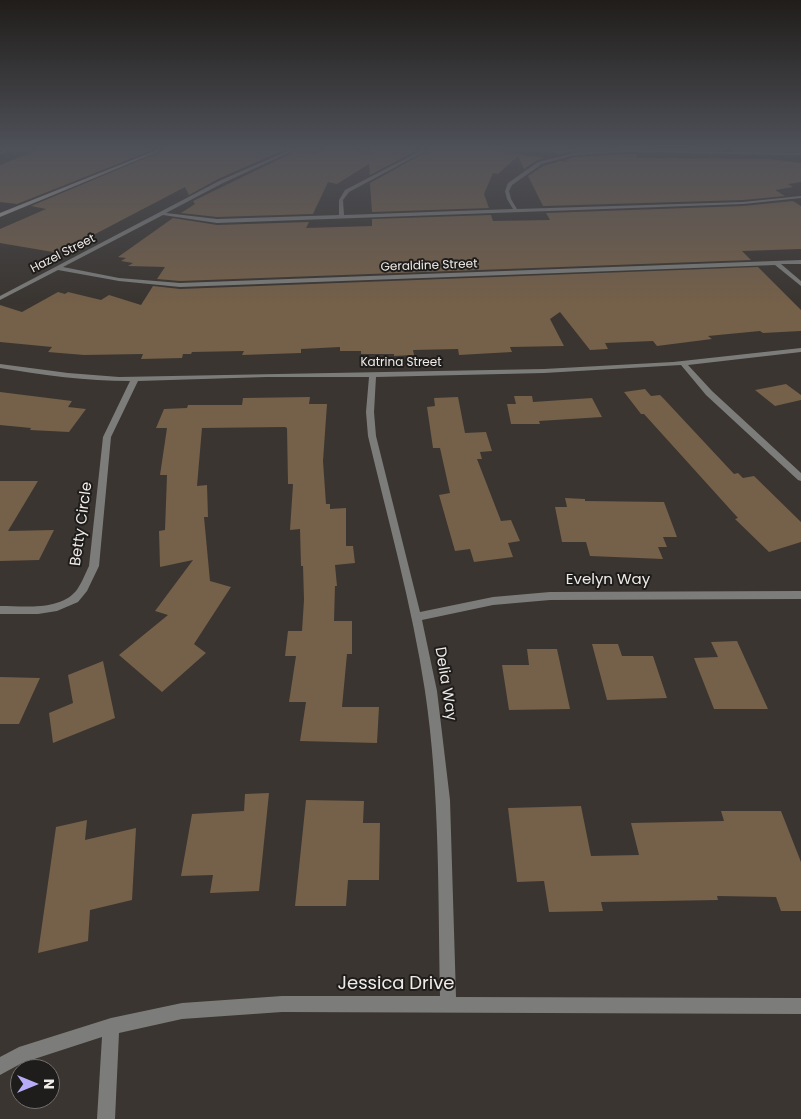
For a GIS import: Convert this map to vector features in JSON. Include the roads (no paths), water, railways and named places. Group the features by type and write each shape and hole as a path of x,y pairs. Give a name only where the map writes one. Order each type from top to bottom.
{"street":[{"path":"0,215 36,200"},
{"name":"Hazel Street","path":"0,298 189,200"},
{"path":"341,200 342,216"},
{"path":"510,200 516,211"},
{"path":"164,214 217,221 743,203 770,200"},
{"name":"Geraldine Street","path":"59,268 96,277 140,283 180,285 801,262"},
{"path":"777,264 801,284"},
{"name":"Katrina Street","path":"0,366 36,373 135,379 277,375 491,373 628,367 801,350"},
{"path":"682,362 709,393 801,478"},
{"name":"Delia Way","path":"373,374 370,412 372,436 432,691 443,800 448,1003"},
{"name":"Betty Circle","path":"0,610 35,610 63,605 75,599 87,583 94,566 107,438 135,379"},
{"name":"Evelyn Way","path":"416,617 493,601 550,596 801,595"},
{"name":"Jessica Drive","path":"0,1066 18,1056 111,1026 182,1011 282,1004 448,1003 801,1006"},
{"path":"106,1119 111,1026"}]}
